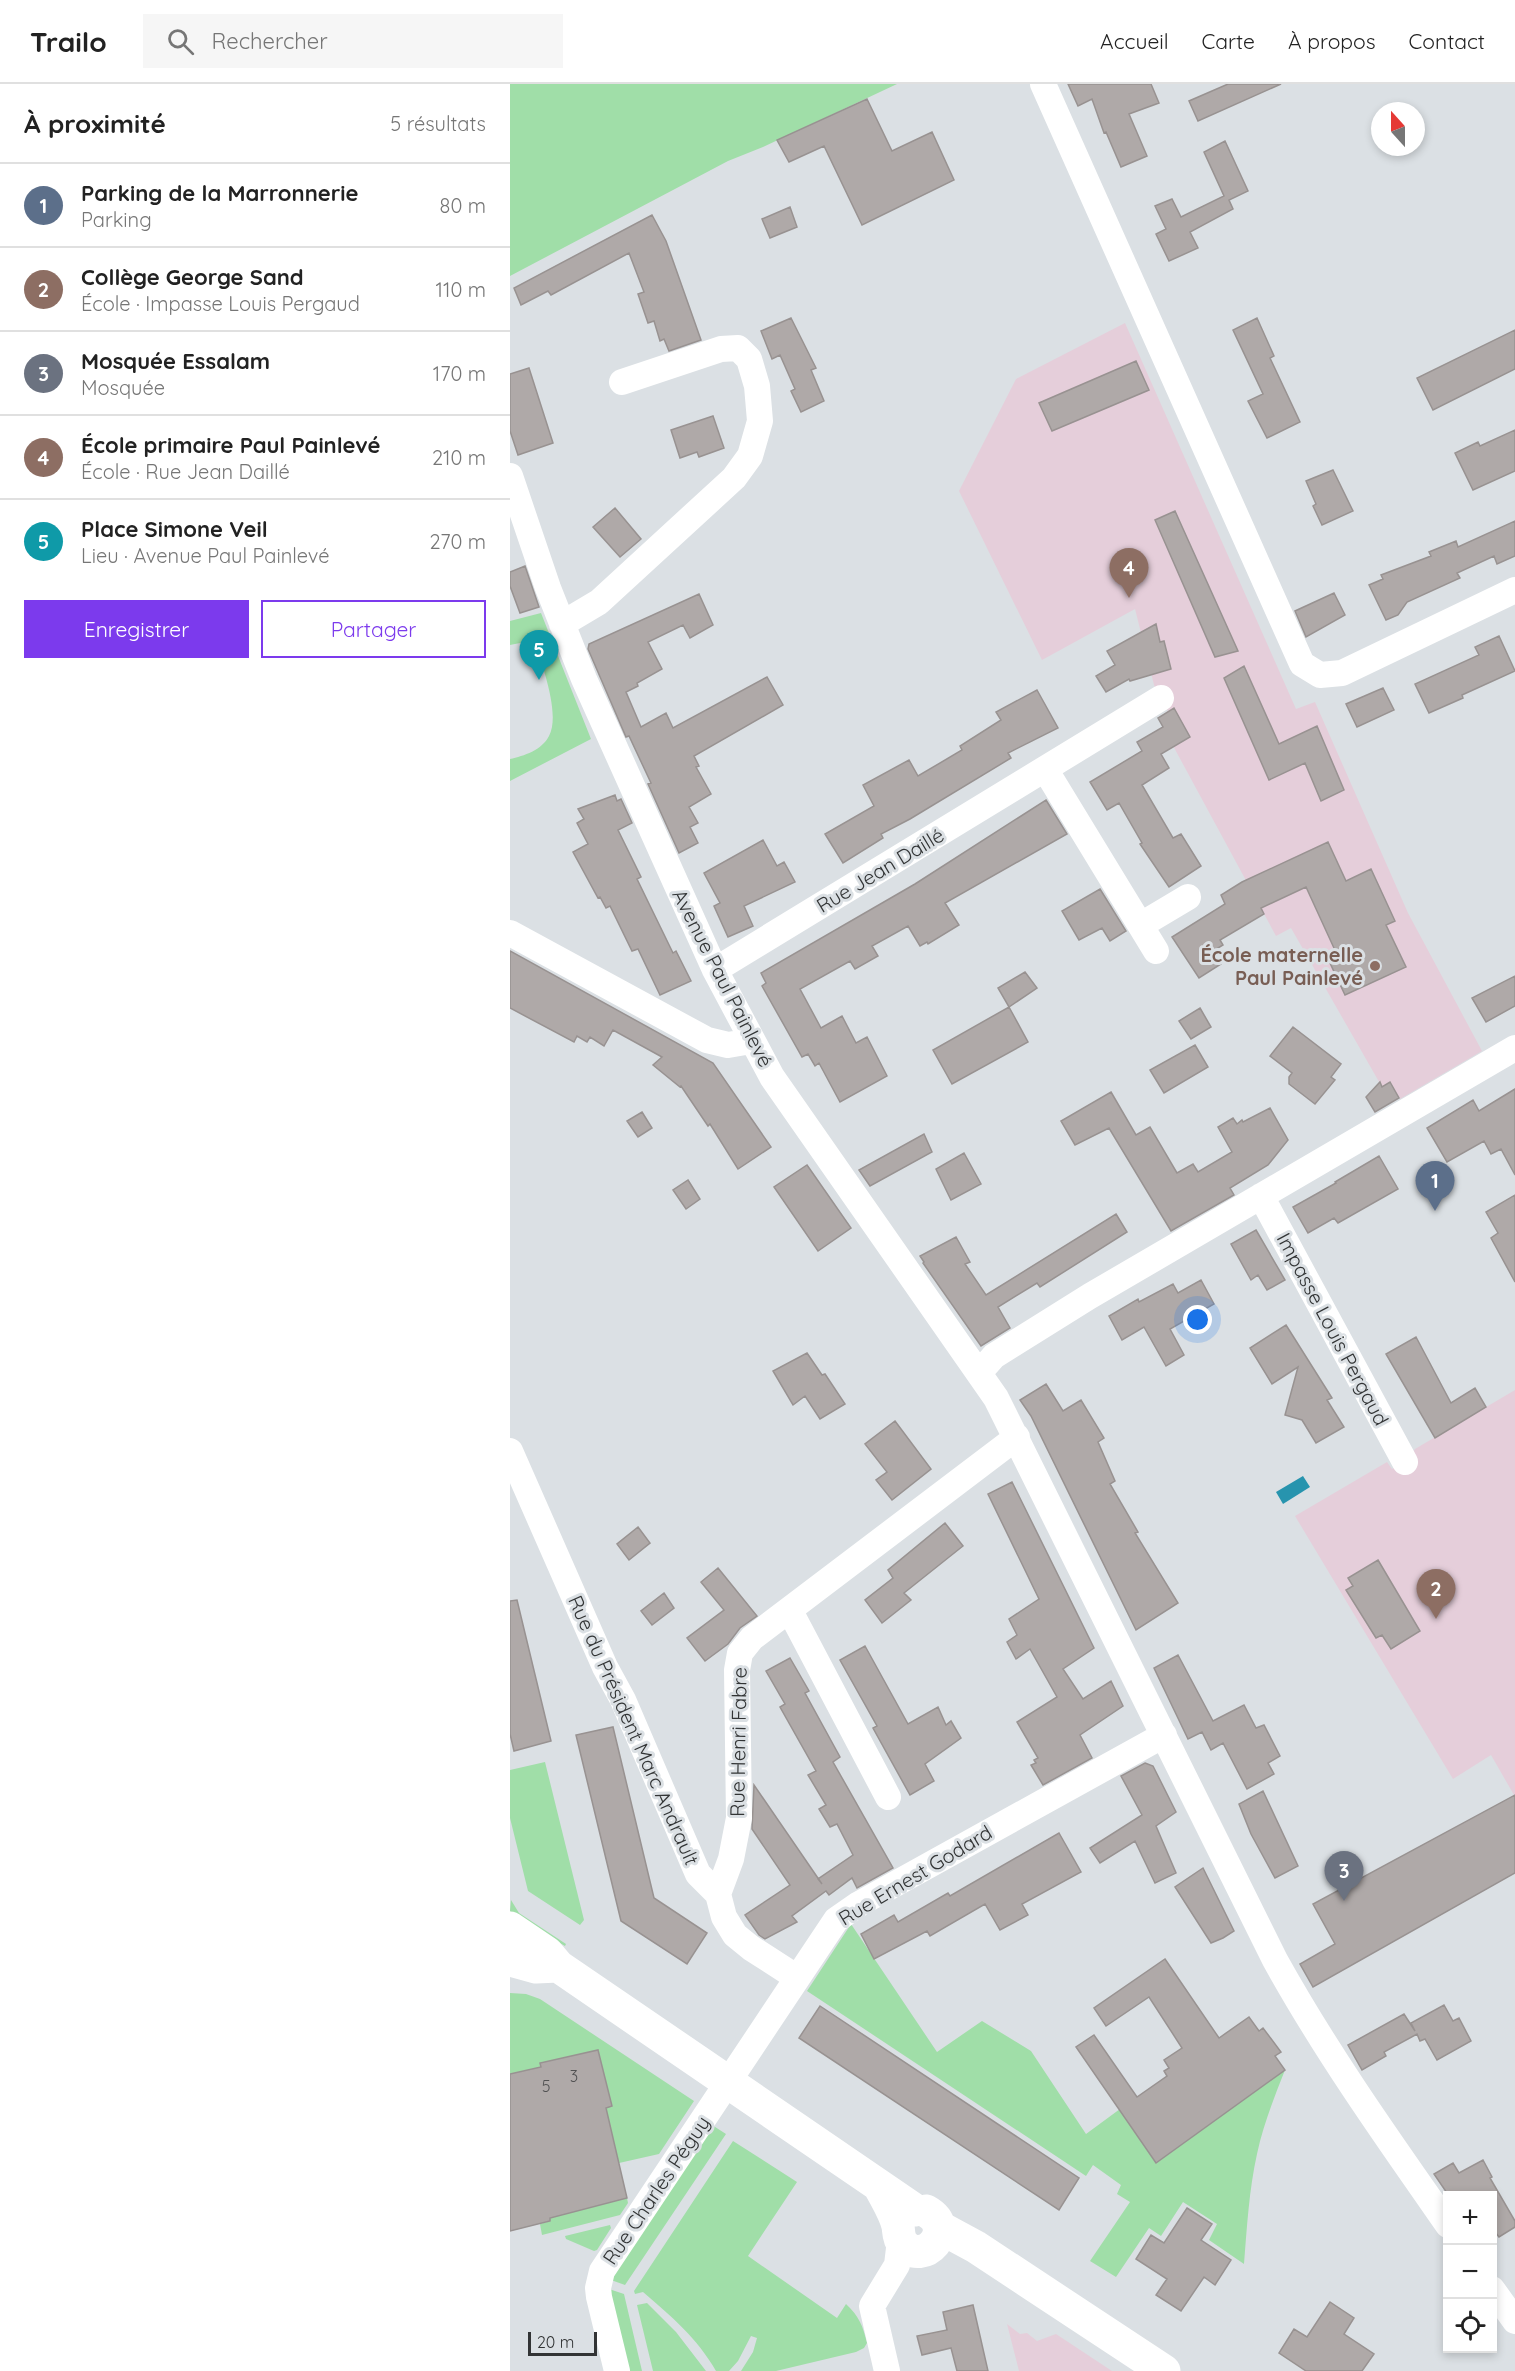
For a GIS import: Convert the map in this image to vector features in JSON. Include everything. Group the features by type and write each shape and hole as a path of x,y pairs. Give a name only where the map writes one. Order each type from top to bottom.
{"main road":[{"path":"511,1943 536,1966 558,1965 880,2186 915,2238 976,2247 1164,2371"}],"street":[{"path":"1042,84 1302,664 1320,675 1342,673 1515,590"},
{"path":"561,624 599,602 734,478 750,456 760,421 755,377 749,359 738,348 721,349 622,382"},
{"name":"Avenue Paul Painlevé","path":"510,476 561,624 715,970 751,1041 772,1077 996,1398 1272,1952 1306,2015 1356,2094 1443,2218"},
{"name":"Rue Jean Daillé","path":"715,970 1161,698"},
{"path":"1046,769 1156,951"},
{"path":"1141,925 1188,897"},
{"path":"510,933 706,1040 728,1045 751,1041"},
{"path":"979,1372 994,1356 1090,1296 1515,1048"},
{"name":"Impasse Louis Pergaud","path":"1261,1196 1405,1462"},
{"name":"Rue Henri Fabre","path":"718,1894 731,1859 739,1818 736,1670 740,1653 752,1638 1017,1437"},
{"name":"Rue du Président Marc Andrault","path":"510,1451 605,1668 623,1700 698,1874 718,1894 724,1917 735,1935 796,1977"},
{"path":"790,1611 888,1797"},
{"name":"Rue Ernest Godard","path":"728,2083 828,1930 849,1911 1164,1735"},
{"name":"Rue Charles Péguy","path":"617,2371 599,2297 598,2288 602,2271 728,2083"},
{"path":"887,2371 872,2306 915,2238"},
{"path":"1497,2296 1515,2321"}],"shaded area":[{"path":"1125,323 1296,709 1315,702 1408,913 1482,1051 1400,1099 1390,1082 1382,1087 1291,928 1276,936 1158,718 1168,711 1154,685 1135,609 1042,660 959,491 1016,379"},
{"path":"1515,1390 1515,1805 1511,1797 1514,1795 1491,1755 1453,1779 1295,1516 1387,1462 1392,1469 1405,1462 1415,1449"},
{"path":"1007,2324 1020,2334 1027,2333 1037,2341 1056,2334 1112,2371 1019,2371"}],"green space":[{"path":"510,84 897,84 728,161 510,276"},
{"path":"541,613 591,739 510,781 510,759 537,749 546,741 552,726 551,702 535,640 510,645 510,621"},
{"path":"545,1762 584,1920 580,1925 528,1891 510,1818 510,1770"},
{"path":"511,1900 519,1913 566,1944 565,1946 515,1917 510,1911"},
{"path":"851,1924 937,2052 982,2021 1031,2051 1086,2134 1120,2109 1156,2163 1285,2070 1266,2122 1254,2168 1244,2264 1209,2240 1217,2224 1183,2202 1161,2236 1149,2228 1116,2277 1090,2261 1130,2202 1117,2194 1121,2185 1093,2165 1086,2176 807,1991"},
{"path":"510,1993 526,1994 540,1999 694,2101 659,2154 619,2163 606,2108 612,2106 598,2050 541,2063 541,2067 510,2074"},
{"path":"712,2125 726,2134 625,2285 611,2280"},
{"path":"733,2141 797,2182 748,2256 837,2318 846,2304 862,2326 867,2343 864,2348 856,2352 776,2371 741,2371 753,2352 757,2338 751,2336 738,2361 729,2371 716,2371 701,2349 674,2319 643,2292 635,2294 634,2291"},
{"path":"627,2198 628,2203 620,2215 542,2235 540,2224 550,2221 550,2218"},
{"path":"610,2225 611,2228 597,2250 594,2251 566,2239 565,2236"},
{"path":"609,2289 624,2294 642,2371 626,2371"},
{"path":"647,2303 676,2332 706,2371 653,2371 637,2305"}],"water":[{"path":"1303,1476 1310,1487 1283,1504 1276,1492"}],"building":[{"path":"1068,84 1151,84 1159,103 1129,114 1147,156 1121,167 1106,132 1104,133 1092,99 1078,106"},
{"path":"1228,84 1281,84 1198,121 1189,101"},
{"path":"867,99 892,151 932,132 954,180 862,225 824,146 789,162 777,140"},
{"path":"1225,141 1248,191 1229,200 1233,209 1190,232 1198,248 1169,261 1156,234 1166,229 1155,206 1172,199 1181,217 1224,196 1204,152"},
{"path":"790,207 797,227 770,238 762,219"},
{"path":"652,215 666,241 701,340 669,351 664,339 660,341 654,321 648,323 638,294 644,292 629,253 551,295 548,291 521,305 514,288"},
{"path":"791,318 816,368 811,370 824,401 801,412 791,391 795,389 780,355 772,359 761,331"},
{"path":"1257,318 1274,356 1270,358 1300,422 1267,438 1248,401 1263,394 1233,330"},
{"path":"1515,330 1515,369 1433,410 1417,378"},
{"path":"1136,361 1149,390 1052,431 1039,403"},
{"path":"529,368 553,443 518,455 510,431 510,374"},
{"path":"713,416 724,448 699,457 697,452 680,458 671,430"},
{"path":"1515,430 1515,471 1473,490 1455,453 1478,442 1480,446"},
{"path":"1333,470 1353,511 1322,525 1313,506 1316,504 1306,481"},
{"path":"615,508 641,539 620,557 593,527"},
{"path":"1175,511 1238,651 1215,657 1155,520"},
{"path":"1515,521 1515,556 1497,564 1494,556 1457,573 1460,578 1407,602 1398,615 1386,620 1369,585 1383,579 1381,575 1431,556 1429,552 1456,541 1458,547"},
{"path":"525,566 539,607 520,613 510,586 510,572"},
{"path":"1334,593 1345,615 1306,637 1295,611"},
{"path":"699,594 713,625 690,638 683,625 648,642 662,669 626,692 641,727 666,713 673,728 767,677 783,705 694,756 699,766 696,767 711,794 689,807 698,823 690,827 698,843 679,853 648,784 651,783 629,736 626,737 588,649 589,644"},
{"path":"1156,624 1160,642 1164,641 1171,669 1130,681 1129,679 1106,692 1096,676 1115,665 1107,651"},
{"path":"1499,636 1515,671 1429,713 1415,684 1479,655 1475,647"},
{"path":"1244,666 1279,744 1317,726 1344,790 1321,801 1305,763 1269,780 1224,678"},
{"path":"1383,688 1394,710 1357,727 1346,704"},
{"path":"1037,690 1058,728 1008,753 1011,758 881,834 883,838 843,863 825,834 874,806 863,785 909,760 918,776 962,750 960,746 1001,720 996,712"},
{"path":"1174,708 1190,737 1161,754 1169,768 1142,785 1173,838 1181,834 1201,866 1169,887 1140,844 1142,843 1119,803 1107,810 1090,782 1142,751 1137,742 1163,727 1158,718"},
{"path":"615,795 617,801 621,799 632,823 618,830 641,877 637,879 673,953 676,951 691,981 660,995 638,949 632,951 610,906 606,908 600,897 598,898 573,852 588,844 577,823 584,819 578,809"},
{"path":"1046,800 1067,834 945,903 959,925 928,944 927,942 920,946 908,926 872,946 878,956 855,969 850,961 800,989 821,1028 842,1016 856,1043 867,1037 887,1076 840,1102 819,1063 815,1066 808,1054 802,1057 762,986 766,983 761,973 915,884"},
{"path":"763,840 777,866 784,862 795,882 744,906 753,926 728,937 714,906 720,903 704,873"},
{"path":"1328,842 1346,881 1371,869 1395,921 1386,925 1406,967 1345,995 1330,963 1339,959 1306,887 1261,908 1264,914 1220,940 1223,945 1213,951 1221,964 1199,978 1172,937 1225,904 1221,895 1242,882"},
{"path":"1100,889 1126,931 1110,941 1102,928 1079,940 1062,911"},
{"path":"510,951 713,1063 771,1147 738,1169 710,1124 708,1126 681,1086 653,1065 662,1057 613,1030 604,1046 590,1037 587,1042 577,1036 574,1042 510,1008"},
{"path":"1025,972 1037,988 1009,1007 998,988"},
{"path":"1515,976 1515,1006 1486,1022 1472,998"},
{"path":"1009,1007 1028,1042 952,1084 933,1050"},
{"path":"1200,1008 1211,1027 1191,1039 1179,1021"},
{"path":"1293,1027 1341,1064 1331,1077 1335,1080 1315,1104 1289,1084 1289,1077 1292,1073 1270,1056"},
{"path":"1195,1045 1208,1067 1164,1093 1150,1070"},
{"path":"1380,1082 1382,1087 1390,1082 1399,1098 1375,1112 1366,1097"},
{"path":"1515,1089 1515,1175 1501,1149 1491,1154 1484,1141 1447,1162 1427,1128 1473,1100 1479,1111"},
{"path":"1111,1092 1136,1135 1150,1127 1177,1173 1193,1164 1198,1172 1232,1152 1218,1127 1233,1118 1237,1124 1270,1108 1288,1140 1268,1165 1230,1188 1234,1195 1171,1231 1109,1128 1075,1145 1061,1121"},
{"path":"642,1112 652,1128 638,1137 627,1121"},
{"path":"924,1134 932,1152 870,1186 859,1170"},
{"path":"964,1153 981,1184 951,1200 936,1169"},
{"path":"1379,1156 1398,1189 1338,1223 1334,1218 1308,1233 1293,1207"},
{"path":"807,1165 851,1228 818,1251 774,1187"},
{"path":"688,1180 700,1199 686,1209 673,1190"},
{"path":"1515,1195 1515,1282 1491,1238 1498,1233 1486,1212"},
{"path":"1116,1214 1127,1232 1040,1287 1037,1283 998,1307 1010,1328 981,1346 920,1256 956,1237 970,1262 965,1264 986,1295"},
{"path":"1256,1230 1285,1280 1267,1290 1258,1275 1251,1280 1231,1244"},
{"path":"1201,1280 1214,1304 1170,1329 1184,1355 1166,1366 1144,1327 1122,1340 1109,1316 1138,1299 1139,1302 1173,1284 1178,1293"},
{"path":"1286,1325 1332,1398 1327,1400 1344,1427 1316,1443 1302,1420 1285,1415 1298,1367 1272,1384 1250,1348"},
{"path":"1416,1337 1451,1403 1475,1388 1486,1407 1435,1438 1386,1354"},
{"path":"807,1353 822,1375 825,1374 845,1404 820,1419 805,1396 793,1405 773,1371"},
{"path":"1046,1384 1063,1411 1081,1400 1104,1438 1098,1442 1115,1481 1110,1484 1138,1532 1135,1533 1178,1603 1136,1630 1031,1416 1020,1400"},
{"path":"895,1421 931,1469 892,1500 876,1480 887,1472 865,1444"},
{"path":"1012,1482 1094,1648 1063,1669 1083,1699 1111,1681 1123,1706 1080,1735 1092,1758 1043,1785 1031,1765 1036,1763 1034,1760 1038,1758 1017,1722 1057,1697 1030,1649 1016,1659 1007,1642 1017,1635 1009,1619 1039,1599 988,1494"},
{"path":"945,1523 963,1546 904,1593 911,1600 882,1623 865,1600 893,1578 888,1570"},
{"path":"638,1527 650,1543 629,1560 617,1544"},
{"path":"1378,1560 1420,1631 1391,1649 1382,1635 1376,1638 1346,1590 1353,1586 1348,1578"},
{"path":"718,1568 757,1616 740,1628 728,1644 705,1661 687,1638 724,1610 701,1582"},
{"path":"664,1593 674,1608 652,1625 641,1611"},
{"path":"517,1600 551,1741 514,1751 510,1734 510,1601"},
{"path":"865,1646 908,1724 938,1707 946,1725 951,1721 961,1738 925,1764 934,1781 910,1795 873,1728 877,1726 840,1660"},
{"path":"1178,1655 1213,1721 1244,1705 1256,1728 1264,1725 1280,1756 1268,1763 1274,1774 1247,1789 1223,1743 1211,1750 1202,1732 1188,1739 1154,1668"},
{"path":"790,1658 809,1691 805,1693 840,1757 833,1762 893,1868 857,1888 852,1878 829,1895 826,1891 792,1916 797,1922 765,1939 759,1935 745,1915 790,1885 752,1829 754,1785 818,1879 853,1855 837,1824 830,1827 819,1809 826,1805 808,1775 816,1771 780,1707 785,1704 766,1671"},
{"path":"613,1727 654,1898 707,1933 687,1964 621,1921 576,1735"},
{"path":"1145,1763 1153,1766 1176,1812 1156,1826 1176,1873 1155,1883 1135,1841 1100,1863 1090,1848 1142,1815 1121,1776"},
{"path":"1263,1791 1298,1866 1275,1878 1251,1834 1239,1804"},
{"path":"1515,1795 1515,1873 1313,1987 1300,1964 1335,1944 1313,1904"},
{"path":"1059,1833 1081,1872 1022,1904 1028,1915 1000,1930 985,1904 930,1936 927,1931 874,1959 861,1934 894,1915 898,1922 948,1893 950,1896"},
{"path":"1203,1868 1234,1931 1211,1943 1175,1887"},
{"path":"1165,1959 1219,2038 1249,2017 1259,2031 1263,2028 1281,2052 1275,2056 1285,2070 1156,2163 1076,2047 1094,2035 1137,2097 1167,2076 1164,2071 1169,2068 1164,2060 1182,2048 1149,1997 1106,2026 1094,2008"},
{"path":"1444,2005 1453,2021 1459,2018 1471,2041 1437,2060 1425,2039 1420,2041 1417,2034 1384,2052 1386,2056 1362,2070 1348,2045 1404,2014 1415,2031 1411,2023"},
{"path":"820,2006 1079,2178 1059,2210 799,2038"},
{"path":"598,2050 612,2106 606,2108 627,2198 510,2231 510,2074 541,2067 540,2063"},
{"path":"1483,2160 1492,2177 1490,2178 1515,2221 1515,2227 1499,2237 1497,2234 1497,2191 1446,2191 1434,2174 1453,2163 1459,2173"},
{"path":"1187,2208 1212,2224 1201,2240 1231,2260 1215,2285 1204,2277 1181,2311 1156,2295 1167,2279 1136,2259 1151,2235 1164,2243"},
{"path":"1330,2302 1354,2318 1344,2334 1374,2354 1362,2371 1306,2371 1279,2353 1294,2329 1307,2337"},
{"path":"973,2305 988,2371 957,2371 951,2348 922,2355 917,2336 947,2330 943,2312"}],"place":[{"name":"École primaire Paul Painlevé","path":"1129,598"},
{"name":"Place Simone Veil","path":"539,680"},
{"name":"École maternelle Paul Painlevé","path":"1375,966"},
{"name":"Parking de la Marronnerie","path":"1435,1211"},
{"name":"Collège George Sand","path":"1436,1619"},
{"name":"Mosquée Essalam","path":"1344,1901"}]}
